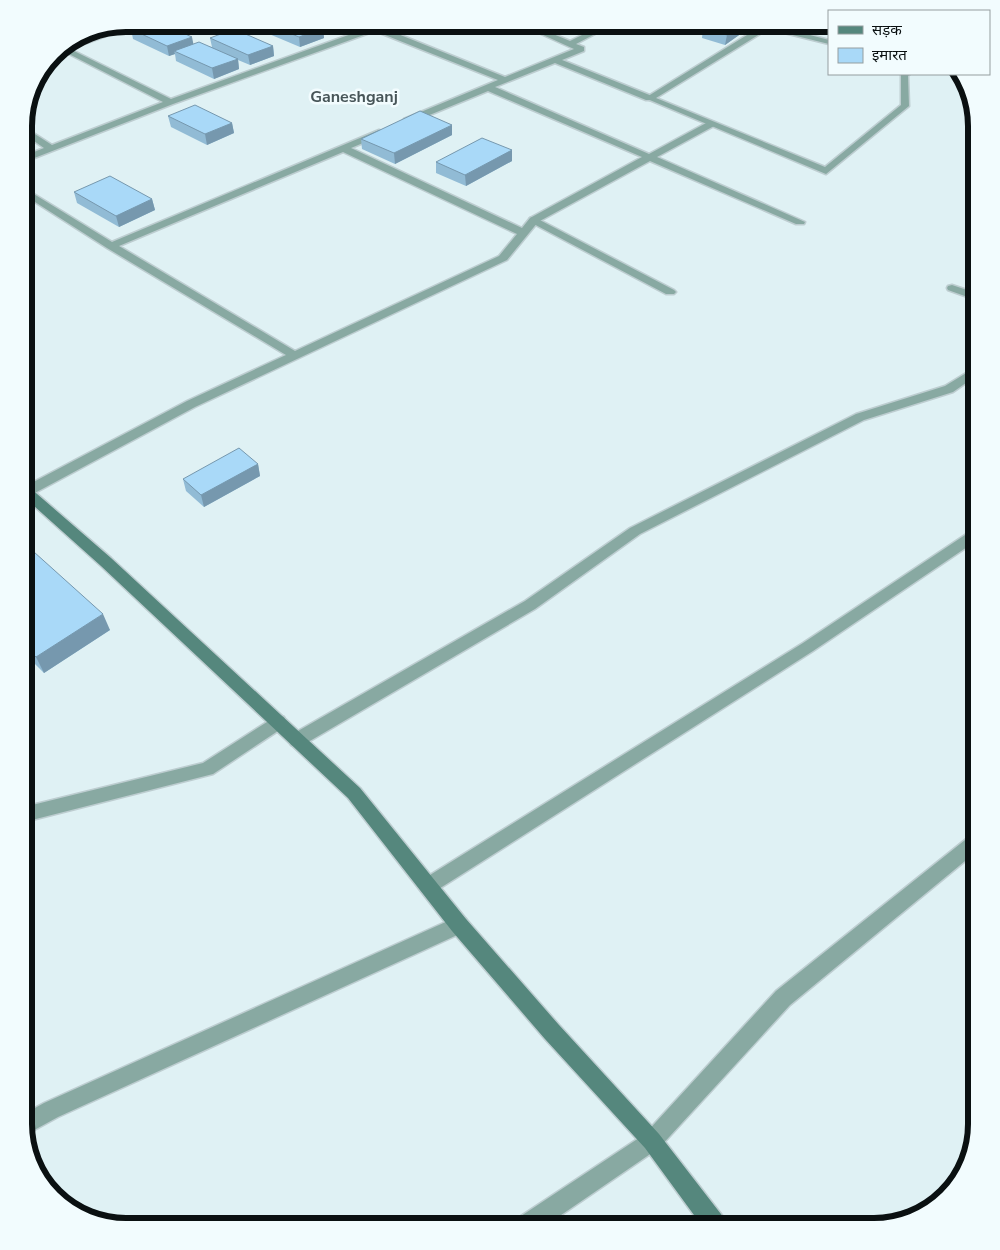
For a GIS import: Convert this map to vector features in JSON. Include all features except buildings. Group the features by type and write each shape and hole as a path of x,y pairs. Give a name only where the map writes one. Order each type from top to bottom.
{"street":[{"path":"33,155 170,102 361,33"},
{"path":"388,33 505,80"},
{"path":"111,246 581,49 544,33"},
{"path":"570,44 592,33"},
{"path":"649,98 750,33"},
{"path":"794,33 828,42"},
{"path":"68,53 170,102"},
{"path":"555,60 826,171 905,106 904,75"},
{"path":"487,87 800,222"},
{"path":"33,487 191,404 504,258 534,220 711,124"},
{"path":"33,136 51,148"},
{"path":"343,148 524,233"},
{"path":"33,197 111,246 296,356"},
{"path":"534,220 670,292"},
{"path":"952,288 968,293"},
{"path":"297,740 530,605 634,530 860,417 950,389 968,377"},
{"path":"33,498 106,562 354,793 459,926 552,1032 652,1141 710,1218"},
{"path":"428,886 808,647 968,539"},
{"path":"32,813 207,769 278,722"},
{"path":"538,1218 652,1141 783,998 968,848"},
{"path":"32,1120 459,926"}],"district":[{"name":"Ganeshganj","path":"354,97"}]}
